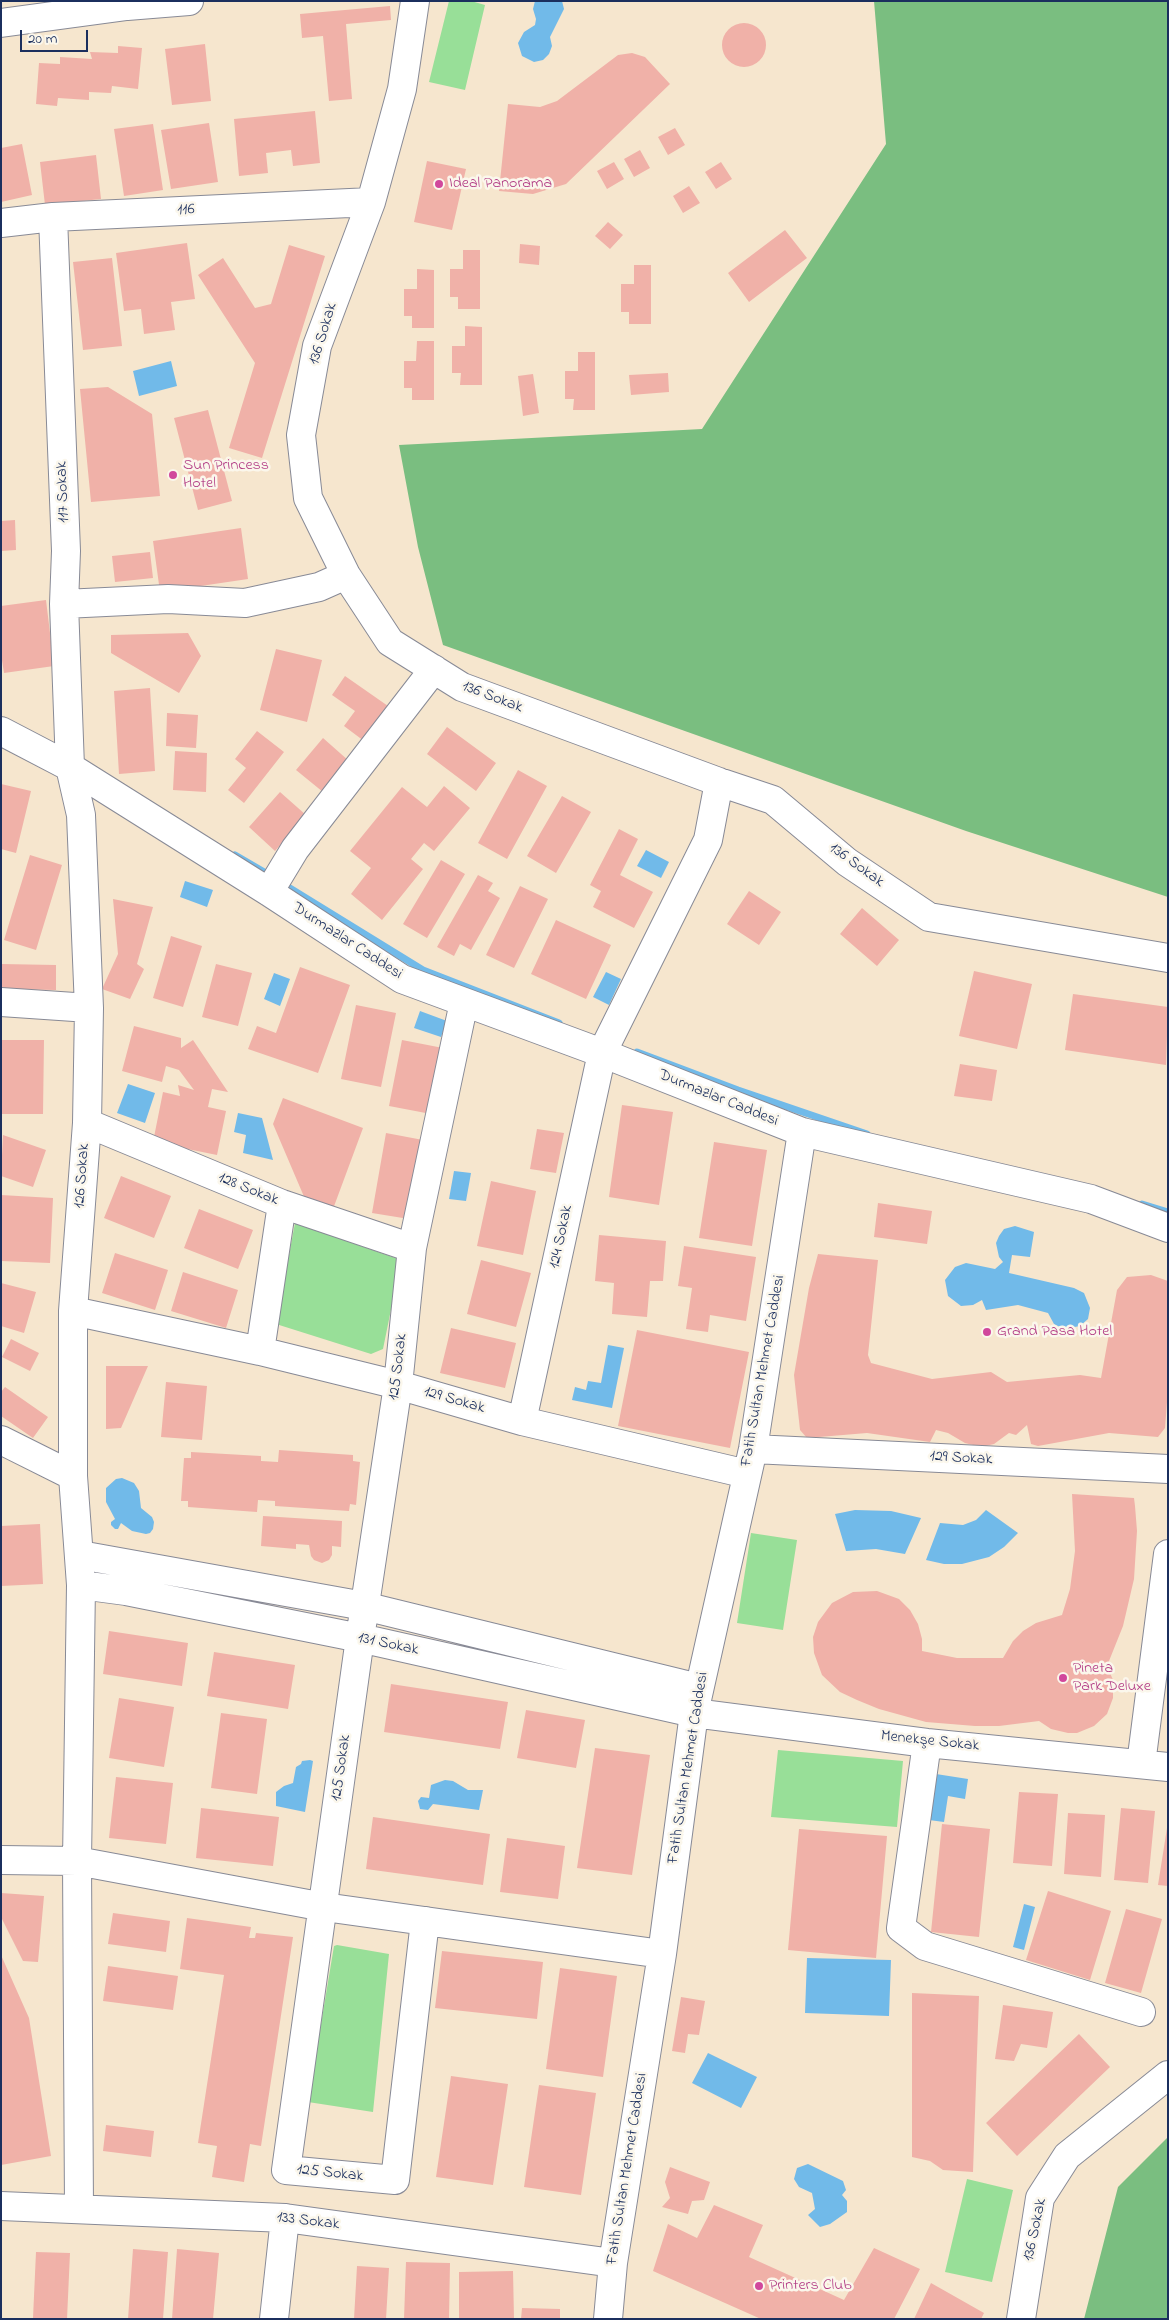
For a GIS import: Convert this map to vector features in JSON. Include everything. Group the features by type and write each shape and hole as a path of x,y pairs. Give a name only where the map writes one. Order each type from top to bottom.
{"street":[{"path":"1,22 126,4 189,1"},
{"name":"136 Sokak","path":"415,1 402,89 371,202 317,346 301,435 308,498 346,575 390,642 462,687 718,782 774,800 846,862 929,917 1168,958"},
{"name":"116","path":"1,223 53,217 371,202"},
{"name":"117 Sokak","path":"53,217 66,551 64,604 70,767"},
{"path":"64,604 168,599 245,603 319,587 346,575"},
{"path":"269,892 295,849 434,670"},
{"name":"Durmazlar Caddesi","path":"1,731 70,767 269,892 402,979 802,1132 1091,1198 1168,1228"},
{"name":"126 Sokak","path":"70,767 81,815 89,1008 87,1123 73,1311 73,1476 81,1585 77,1861 79,2209"},
{"name":"124 Sokak","path":"522,1421 602,1054 708,840 718,782"},
{"path":"1,1002 89,1008"},
{"name":"125 Sokak","path":"425,1921 395,2180 286,2170 324,1907 364,1606 398,1384 412,1248 464,1002"},
{"name":"128 Sokak","path":"87,1123 282,1204 412,1248"},
{"name":"Fatih Sultan Mehmet Caddesi","path":"608,2319 613,2263 662,1954 697,1700 750,1462 802,1132"},
{"path":"260,1351 282,1204"},
{"name":"129 Sokak","path":"73,1311 260,1351 398,1384 522,1421 750,1462 1168,1470"},
{"path":"1,1440 73,1476"},
{"path":"1141,1764 1168,1554"},
{"path":"80,1555 364,1606 697,1700"},
{"name":"131 Sokak","path":"81,1585 126,1591 360,1638 697,1700"},
{"name":"Menekşe Sokak","path":"697,1700 928,1743 1168,1767"},
{"path":"928,1743 901,1928 925,1946 1141,2012"},
{"path":"1,1860 77,1861 324,1907 662,1954"},
{"name":"136 Sokak","path":"1021,2319 1040,2198 1066,2156 1168,2075"},
{"name":"133 Sokak","path":"1,2206 285,2218 613,2263"},
{"path":"274,2319 285,2218"}],"green space":[{"path":"449,1 471,1 485,5 465,90 429,82"},
{"path":"874,1 1168,1 1168,897 966,831 443,645 418,547 399,445 702,429 886,144"},
{"path":"295,1223 401,1260 383,1349 371,1354 276,1324"},
{"path":"751,1533 797,1540 783,1630 737,1623"},
{"path":"778,1750 903,1761 897,1827 771,1817"},
{"path":"334,1946 389,1954 373,2112 308,2102"},
{"path":"1168,2137 1168,2319 1084,2319 1118,2187"},
{"path":"967,2179 1013,2190 992,2282 945,2272"}],"water":[{"path":"535,1 562,1 564,9 550,37 552,46 549,54 543,60 534,62 522,56 518,43 524,32 535,25 536,19 533,9"},
{"path":"171,361 177,386 139,396 133,371"},
{"path":"646,850 669,862 661,878 637,866"},
{"path":"185,881 213,890 207,907 180,897"},
{"path":"606,972 621,979 609,1005 593,997"},
{"path":"274,973 290,979 280,1006 264,999"},
{"path":"420,1011 447,1021 441,1037 414,1028"},
{"path":"128,1084 155,1093 145,1123 117,1113"},
{"path":"238,1113 262,1118 273,1160 243,1153 246,1135 234,1132"},
{"path":"454,1171 471,1173 466,1201 449,1199"},
{"path":"1015,1226 1034,1232 1030,1257 1012,1255 1009,1273 1074,1288 1084,1293 1090,1308 1088,1319 1080,1326 1064,1329 1054,1324 1048,1313 1018,1305 986,1310 982,1300 973,1305 961,1306 948,1296 945,1280 955,1267 966,1263 995,1269 1003,1262 999,1257 996,1243 1004,1229"},
{"path":"608,1345 624,1348 612,1408 572,1400 575,1387 586,1390 588,1381 601,1383"},
{"path":"122,1478 134,1483 139,1491 141,1508 152,1517 154,1522 150,1533 132,1531 121,1523 118,1529 111,1525 111,1522 115,1519 106,1502 106,1488 116,1479"},
{"path":"855,1510 891,1511 921,1518 905,1554 876,1549 846,1551 835,1514"},
{"path":"986,1510 1018,1533 1004,1547 989,1557 962,1564 944,1564 926,1560 940,1523 963,1525 976,1520"},
{"path":"302,1761 313,1761 305,1812 276,1806 276,1792 284,1786 293,1783 296,1767"},
{"path":"936,1774 968,1779 965,1799 948,1796 944,1822 929,1820"},
{"path":"445,1780 453,1781 468,1790 483,1790 479,1810 433,1804 428,1810 420,1809 418,1801 421,1797 429,1798 431,1785"},
{"path":"1024,1904 1035,1907 1024,1950 1013,1947"},
{"path":"807,1958 891,1960 889,2016 805,2013"},
{"path":"708,2053 757,2077 741,2108 692,2083"},
{"path":"808,2164 843,2181 846,2190 842,2195 847,2201 847,2212 830,2224 820,2227 808,2215 815,2209 812,2193 799,2187 794,2179 797,2168"}],"building":[{"path":"390,6 391,20 346,24 352,99 329,101 323,36 302,38 300,14"},
{"path":"744,23 756,27 762,33 766,45 762,57 756,63 744,67 732,63 726,57 722,45 726,33 732,27"},
{"path":"205,44 211,101 172,105 165,49"},
{"path":"118,46 142,48 138,89 112,86 111,93 89,92 89,100 58,98 57,106 36,104 39,63 60,64 60,57 92,59 90,52 118,53"},
{"path":"632,53 645,57 670,84 566,184 533,194 499,191 508,104 540,107 557,101 618,55"},
{"path":"315,111 320,163 293,166 291,150 266,153 268,173 239,176 234,119"},
{"path":"209,123 218,182 171,189 161,130"},
{"path":"153,124 163,190 124,196 114,129"},
{"path":"675,128 685,145 668,155 658,137"},
{"path":"22,144 32,195 1,202 1,148"},
{"path":"640,150 650,168 634,177 624,159"},
{"path":"96,155 101,199 45,205 40,162"},
{"path":"427,161 466,169 452,230 414,222"},
{"path":"614,162 624,179 607,189 597,171"},
{"path":"721,162 732,179 716,189 705,172"},
{"path":"689,186 700,203 683,213 673,196"},
{"path":"608,222 623,235 610,249 595,236"},
{"path":"785,230 807,258 749,302 728,273"},
{"path":"187,243 195,299 171,302 175,330 144,334 141,309 124,311 116,253"},
{"path":"520,244 540,246 539,265 519,263"},
{"path":"289,245 325,256 262,458 229,448 255,363 198,275 223,258 255,308 271,304"},
{"path":"463,250 480,250 480,309 458,309 458,297 450,297 450,269 463,269"},
{"path":"112,258 122,346 83,350 73,262"},
{"path":"634,265 651,265 651,324 629,324 629,312 621,312 621,284 634,284"},
{"path":"417,269 434,270 434,328 412,328 412,316 404,316 404,289 417,289"},
{"path":"465,326 482,327 482,385 460,385 461,373 452,373 452,346 465,346"},
{"path":"417,341 434,341 434,400 412,400 412,388 404,388 404,361 416,361"},
{"path":"578,352 595,352 595,410 573,410 574,399 565,399 565,371 578,371"},
{"path":"668,373 669,392 631,395 629,375"},
{"path":"533,374 539,413 523,416 518,376"},
{"path":"108,387 152,414 160,496 91,502 80,389"},
{"path":"208,410 232,501 198,510 174,418"},
{"path":"15,520 16,550 1,551 1,521"},
{"path":"241,528 248,579 160,592 153,541"},
{"path":"150,552 153,578 115,582 112,556"},
{"path":"46,600 54,666 4,673 1,654 1,606"},
{"path":"188,633 201,656 179,693 111,653 111,635"},
{"path":"276,649 322,660 307,722 260,710"},
{"path":"345,676 388,706 364,741 344,726 355,711 332,695"},
{"path":"150,688 155,771 119,774 114,691"},
{"path":"167,713 198,715 196,748 166,746"},
{"path":"447,727 496,763 476,791 427,754"},
{"path":"257,731 284,752 244,803 228,790 246,768 235,759"},
{"path":"323,738 349,761 323,792 296,770"},
{"path":"175,751 207,753 206,792 173,790"},
{"path":"518,770 547,786 507,859 478,843"},
{"path":"1,784 31,791 16,853 1,849"},
{"path":"444,786 470,808 434,851 424,843 411,859 423,869 382,920 351,894 371,868 350,851 402,787 427,807"},
{"path":"280,792 306,815 275,851 249,827"},
{"path":"562,796 591,812 556,873 527,856"},
{"path":"619,829 638,839 620,875 653,892 634,928 593,907 601,891 590,885"},
{"path":"30,855 62,865 36,950 4,940"},
{"path":"441,860 465,874 427,938 403,924"},
{"path":"478,875 493,883 488,891 500,898 471,950 460,944 454,956 437,947"},
{"path":"520,886 548,899 514,968 486,955"},
{"path":"749,891 781,912 759,945 727,924"},
{"path":"113,899 153,907 137,964 144,969 130,999 102,989 118,954"},
{"path":"862,908 899,940 877,966 840,934"},
{"path":"556,920 611,945 586,999 531,974"},
{"path":"171,936 202,946 183,1007 153,998"},
{"path":"1,964 56,965 56,990 1,989"},
{"path":"216,964 252,973 238,1026 202,1017"},
{"path":"300,967 350,985 318,1073 248,1049 257,1026 276,1033"},
{"path":"974,971 1032,984 1017,1049 959,1036"},
{"path":"1073,994 1168,1007 1166,1065 1065,1050"},
{"path":"356,1005 396,1013 381,1087 341,1079"},
{"path":"134,1026 181,1038 181,1048 193,1040 228,1092 212,1089 208,1107 226,1111 217,1155 153,1142 163,1092 180,1096 178,1085 194,1090 179,1070 166,1066 162,1082 122,1071"},
{"path":"1,1040 44,1040 43,1114 1,1114"},
{"path":"402,1040 443,1048 431,1114 389,1106"},
{"path":"960,1064 997,1070 992,1101 954,1096"},
{"path":"283,1098 363,1128 333,1209 305,1199 273,1124"},
{"path":"622,1105 673,1112 659,1205 609,1197"},
{"path":"537,1129 564,1133 556,1173 530,1169"},
{"path":"386,1133 423,1140 409,1219 372,1213"},
{"path":"3,1135 46,1150 33,1187 1,1176"},
{"path":"714,1142 767,1150 752,1246 699,1238"},
{"path":"121,1176 171,1196 154,1238 104,1218"},
{"path":"491,1181 536,1191 523,1255 477,1246"},
{"path":"1,1195 53,1198 50,1263 1,1261"},
{"path":"878,1203 932,1211 927,1244 874,1237"},
{"path":"199,1209 253,1230 238,1269 184,1248"},
{"path":"599,1235 666,1241 663,1281 650,1281 647,1317 612,1314 614,1283 595,1281"},
{"path":"684,1246 756,1257 746,1321 710,1315 708,1332 686,1329 692,1288 678,1286"},
{"path":"115,1253 168,1270 155,1310 102,1293"},
{"path":"818,1254 878,1260 868,1355 871,1363 932,1379 991,1372 1007,1382 1080,1375 1101,1378 1117,1290 1127,1277 1151,1275 1168,1281 1168,1389 1165,1428 1158,1437 1109,1433 1038,1446 1031,1444 1027,1425 1016,1435 1009,1433 994,1444 981,1447 965,1443 948,1433 936,1430 930,1442 867,1433 807,1438 800,1430 794,1375 809,1288"},
{"path":"481,1260 531,1273 516,1327 467,1314"},
{"path":"183,1272 238,1290 226,1328 171,1311"},
{"path":"1,1283 36,1292 24,1333 1,1326"},
{"path":"451,1328 516,1343 505,1388 440,1373"},
{"path":"637,1330 749,1352 730,1448 618,1426"},
{"path":"11,1339 39,1353 30,1371 2,1357"},
{"path":"106,1366 148,1366 121,1428 106,1429"},
{"path":"166,1382 207,1386 202,1440 161,1437"},
{"path":"5,1387 48,1417 33,1438 1,1416 1,1392"},
{"path":"279,1450 353,1455 353,1461 360,1462 356,1505 350,1504 349,1511 275,1506 275,1501 258,1500 257,1512 188,1507 188,1501 181,1501 184,1458 191,1458 191,1452 261,1456 261,1461 278,1462"},
{"path":"1072,1494 1134,1498 1135,1506 1137,1531 1134,1579 1123,1626 1107,1666 1113,1680 1113,1698 1107,1714 1094,1726 1077,1733 1068,1733 1051,1729 1039,1721 999,1726 926,1722 879,1709 857,1700 840,1692 822,1675 814,1653 813,1637 818,1622 832,1603 853,1592 877,1591 899,1599 910,1610 918,1624 922,1639 922,1651 957,1658 1003,1658 1013,1641 1023,1631 1036,1623 1062,1615 1070,1589 1075,1551"},
{"path":"263,1516 342,1521 341,1547 332,1546 332,1555 329,1560 322,1563 314,1560 311,1556 309,1545 296,1544 296,1549 261,1546"},
{"path":"40,1524 43,1584 1,1586 1,1526"},
{"path":"109,1631 188,1643 182,1686 103,1674"},
{"path":"214,1652 295,1665 288,1709 207,1696"},
{"path":"391,1684 508,1702 500,1749 384,1732"},
{"path":"119,1698 174,1707 164,1767 109,1758"},
{"path":"526,1710 585,1720 576,1768 517,1758"},
{"path":"221,1713 267,1719 257,1794 211,1788"},
{"path":"595,1748 650,1755 632,1875 577,1868"},
{"path":"116,1777 173,1783 166,1844 109,1838"},
{"path":"1019,1792 1058,1794 1052,1866 1013,1863"},
{"path":"201,1808 279,1817 273,1866 196,1858"},
{"path":"1121,1808 1155,1811 1148,1883 1114,1880"},
{"path":"1068,1813 1105,1815 1101,1877 1064,1874"},
{"path":"373,1817 490,1834 483,1885 366,1869"},
{"path":"942,1824 990,1829 979,1937 931,1932"},
{"path":"1168,1828 1168,1886 1158,1885"},
{"path":"799,1829 887,1836 876,1958 788,1950"},
{"path":"507,1838 565,1846 558,1899 500,1892"},
{"path":"1048,1891 1111,1911 1090,1980 1026,1960"},
{"path":"1,1893 44,1896 38,1962 23,1961 1,1917"},
{"path":"1126,1909 1162,1919 1141,1993 1105,1983"},
{"path":"113,1913 170,1921 166,1952 108,1944"},
{"path":"187,1918 251,1927 249,1938 255,1938 256,1933 293,1937 261,2146 250,2144 244,2182 212,2177 217,2146 198,2143 224,1975 180,1969"},
{"path":"442,1951 543,1962 537,2019 435,2008"},
{"path":"1,1955 29,2018 51,2156 1,2165"},
{"path":"108,1966 178,1976 173,2010 103,2001"},
{"path":"560,1968 617,1976 603,2077 546,2069"},
{"path":"912,1993 979,1996 973,2172 943,2170 930,2161 912,2157"},
{"path":"681,1997 705,2001 699,2035 688,2034 685,2053 672,2051"},
{"path":"1003,2005 1053,2012 1047,2048 1021,2044 1014,2061 995,2059"},
{"path":"1079,2034 1110,2067 1017,2156 986,2123"},
{"path":"451,2076 508,2084 493,2185 436,2177"},
{"path":"539,2085 596,2093 581,2195 524,2187"},
{"path":"106,2125 154,2131 151,2157 103,2151"},
{"path":"670,2167 710,2182 704,2200 692,2201 688,2214 662,2207 670,2198 665,2182"},
{"path":"714,2205 763,2225 749,2257 844,2300 874,2248 920,2269 894,2319 761,2319 653,2271 668,2224 697,2238"},
{"path":"133,2249 168,2252 163,2319 128,2319"},
{"path":"177,2249 219,2253 213,2319 172,2319"},
{"path":"36,2252 70,2253 67,2319 33,2318"},
{"path":"406,2262 450,2263 449,2319 404,2319"},
{"path":"357,2266 389,2268 386,2319 354,2319"},
{"path":"513,2271 514,2319 459,2319 459,2272"},
{"path":"931,2283 984,2313 981,2319 914,2319"},
{"path":"522,2308 560,2309 560,2319 521,2319"}],"waterway":[{"path":"235,855 271,876"},
{"path":"280,882 423,970 559,1023"},
{"path":"637,1052 738,1090 867,1134"},
{"path":"1142,1204 1168,1212"}],"place":[{"name":"Ideal Panorama","path":"439,184"},
{"name":"Sun Princess Hotel","path":"173,475"},
{"name":"Grand Pasa Hotel","path":"987,1332"},
{"name":"Pineta Park Deluxe","path":"1063,1678"},
{"name":"Printers Club","path":"759,2286"}]}
